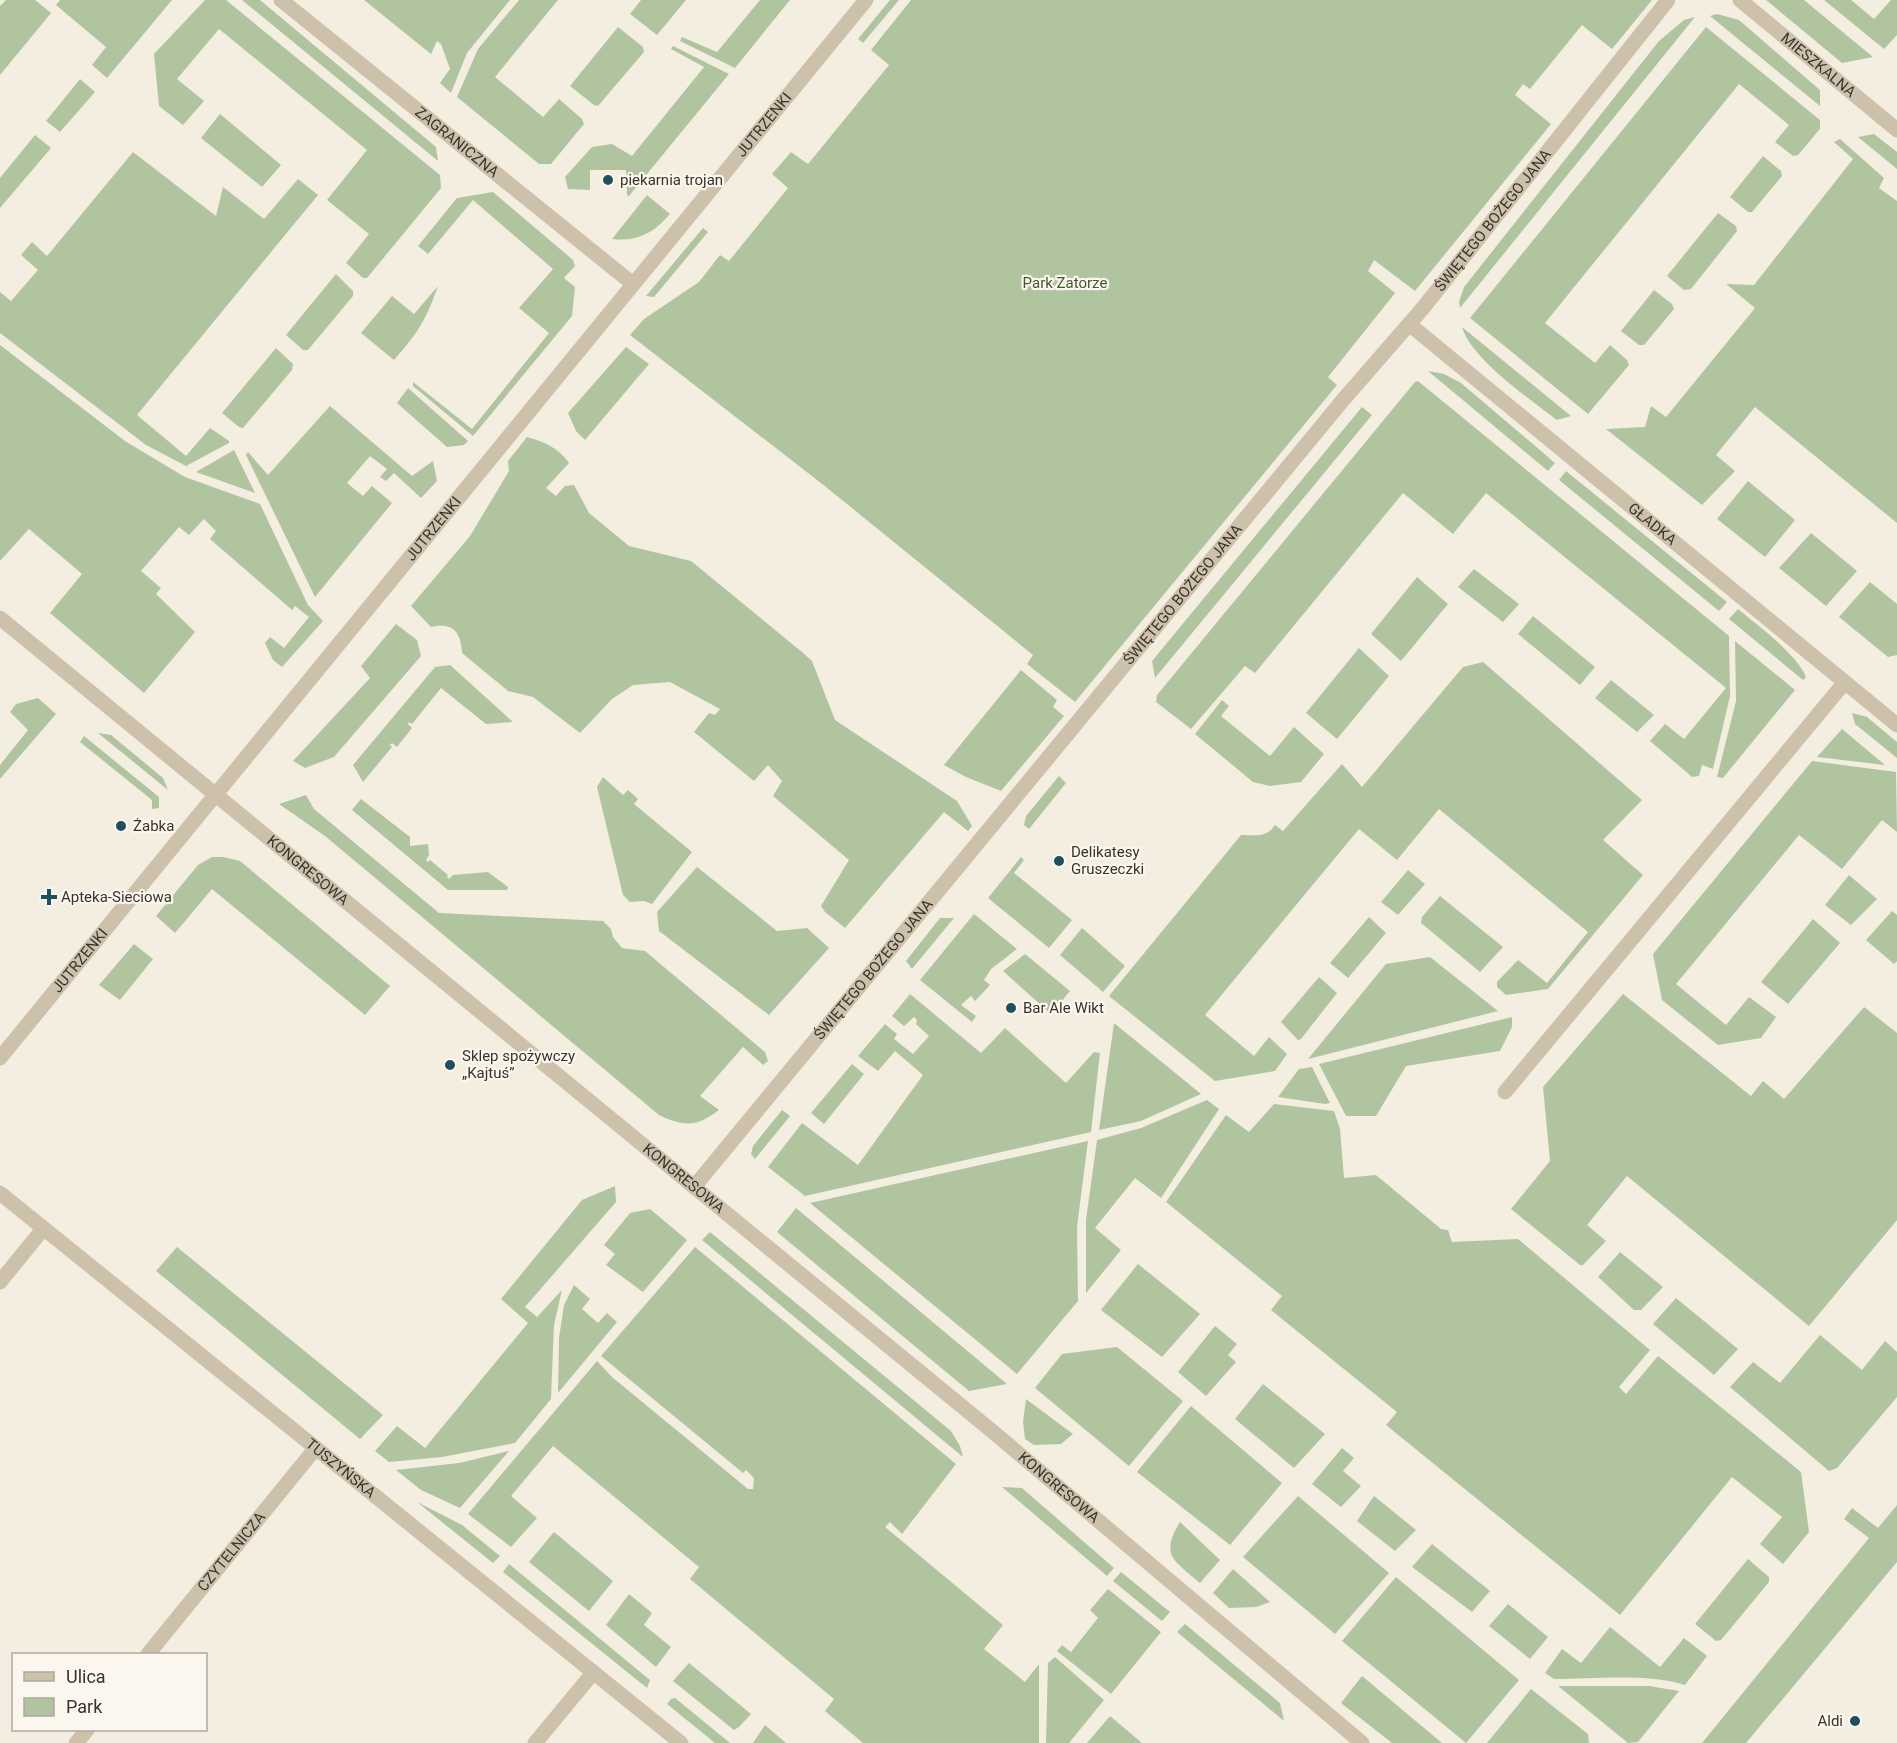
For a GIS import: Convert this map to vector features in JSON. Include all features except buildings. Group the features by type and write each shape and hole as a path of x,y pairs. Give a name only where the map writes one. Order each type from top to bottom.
{"street":[{"name":"ZAGRANICZNA","path":"281,0 633,284"},
{"name":"JUTRZENKI","path":"0,1058 866,0"},
{"name":"ŚWIĘTEGO BOŻEGO JANA","path":"694,1187 1343,400 1409,324 1668,0"},
{"name":"MIESZKALNA","path":"1740,0 1897,130"},
{"name":"GŁADKA","path":"1409,324 1897,725"},
{"name":"KONGRESOWA","path":"0,618 992,1431 1362,1743"},
{"path":"1505,1092 1845,682"},
{"name":"TUSZYŃSKA","path":"0,1193 681,1743"},
{"path":"0,1282 43,1229"},
{"name":"CZYTELNICZA","path":"149,1653 315,1449"},
{"path":"535,1743 593,1673"},
{"path":"76,1743 86,1731"}],"green space":[{"path":"6,0 35,0 51,13 0,75 0,6"},
{"path":"60,0 172,0 107,78 92,65 106,47 56,5"},
{"path":"205,0 226,0 440,175 441,188 367,278 363,278 346,263 369,234 327,200 367,150 219,29 177,79 204,101 183,125 159,106 154,54"},
{"path":"242,0 260,0 436,147 438,161"},
{"path":"364,0 510,0 467,53 451,93 440,83 450,69 441,44 437,41 431,54"},
{"path":"519,0 558,0 495,77 543,117 559,99 582,119 584,124 551,164 539,164 457,97 478,49"},
{"path":"641,0 686,0 657,35 630,14"},
{"path":"760,0 790,0 735,68 680,41 682,37 717,52"},
{"path":"890,0 899,0 863,43 858,39"},
{"name":"Park Zatorze","path":"911,0 1652,0 1612,49 1582,25 1530,89 1523,84 1515,95 1551,124 1415,291 1374,260 1368,271 1395,293 1328,377 1337,385 1075,702 1027,664 1033,655 826,487 630,335 644,319 699,282 720,255 729,261 788,188 772,174 791,152 808,164 889,65 871,50"},
{"path":"1766,0 1804,0 1873,57 1842,63"},
{"path":"1824,0 1851,0 1874,19 1891,0 1897,0 1897,35 1884,49"},
{"path":"1717,14 1739,20 1820,90 1820,106 1710,16"},
{"path":"1695,17 1460,308 1459,302 1464,287 1659,41 1684,20"},
{"path":"618,27 643,47 644,52 598,106 594,105 570,86"},
{"path":"1706,27 1820,120 1820,129 1798,155 1793,156 1775,142 1789,125 1739,84 1545,323 1595,363 1610,345 1627,360 1629,365 1588,414 1470,318"},
{"path":"673,46 729,74 629,196 627,195 626,170 590,170 590,190 568,189 565,177 592,147 612,144 632,156 704,67 671,49"},
{"path":"80,79 95,92 60,132 46,121"},
{"path":"220,114 281,165 262,187 201,138"},
{"path":"1874,134 1897,152 1897,169 1858,137"},
{"path":"35,135 51,148 0,208 0,178"},
{"path":"1840,139 1884,178 1879,188 1897,201 1897,523 1755,407 1716,455 1735,471 1702,505 1606,429 1645,427 1651,406 1666,417 1755,308 1726,284 1754,285 1853,159 1834,142"},
{"path":"133,152 216,216 223,187 264,219 298,179 318,195 137,415 186,456 210,428 229,441 186,466 146,445 0,333 0,292 11,301 38,270 21,255 32,242 47,256"},
{"path":"1763,156 1781,171 1782,176 1752,212 1748,212 1730,197"},
{"path":"493,192 573,260 575,266 564,278 575,287 572,316 473,436 413,386 413,382 472,429 549,333 519,308 553,269 473,200 428,254 418,246 457,198"},
{"path":"647,195 670,214 644,235 621,240 612,239"},
{"path":"1718,213 1736,226 1737,231 1691,289 1684,290 1667,276"},
{"path":"703,228 708,232 654,297 646,296"},
{"path":"336,274 353,291 353,296 308,350 303,350 286,335"},
{"path":"438,286 420,326 394,360 361,333 392,296 414,314"},
{"path":"1654,290 1672,304 1674,309 1644,345 1639,345 1621,331"},
{"path":"1462,327 1571,416 1557,420 1517,390 1477,352"},
{"path":"0,345 125,441 185,477 260,504 308,605 323,621 282,667 273,660 265,643 270,637 284,648 309,617 295,606 292,610 210,539 216,531 204,519 189,535 179,527 141,571 161,588 156,594 195,632 144,693 50,613 82,574 29,529 0,561"},
{"path":"626,347 649,364 585,440 576,431 568,413"},
{"path":"276,348 293,364 292,370 243,428 239,427 222,413"},
{"path":"1428,371 1444,374 1461,383 1555,463 1548,471"},
{"path":"1418,381 1729,636 1730,696 1713,769 1702,765 1699,776 1692,777 1650,741 1665,724 1684,739 1726,688 1486,493 1453,534 1403,493 1255,673 1245,666 1191,729 1156,702 1157,695"},
{"path":"408,388 468,441 464,445 447,447 397,403"},
{"path":"330,406 412,476 433,461 437,481 421,498 394,473 386,481 380,477 387,469 370,456 347,483 363,496 372,486 392,503 315,597 246,455 248,452 268,475"},
{"path":"1362,407 1372,415 1155,678 1152,661"},
{"path":"527,437 550,446 569,463 546,488 556,496 565,486 574,485 589,513 629,546 691,561 812,661 835,720 957,801 972,826 968,831 944,812 845,928 821,906 849,860 773,796 782,781 768,765 754,781 694,732 709,713 715,715 720,709 670,682 633,685 612,699 580,733 533,697 508,691 462,653 458,634 450,627 431,627 411,606 470,536 509,471 508,461"},
{"path":"234,450 255,493 196,472"},
{"path":"1566,471 1727,602 1719,611 1559,480"},
{"path":"1748,481 1795,520 1765,557 1717,519"},
{"path":"1811,533 1857,571 1826,606 1779,568"},
{"path":"1474,569 1519,604 1503,622 1458,587"},
{"path":"1417,577 1448,604 1401,661 1371,634"},
{"path":"1870,582 1897,604 1897,655 1888,657 1839,617"},
{"path":"1738,609 1795,659 1806,677 1803,680 1729,619"},
{"path":"1533,616 1595,667 1580,685 1518,634"},
{"path":"396,624 417,640 421,656 334,757 305,768 293,761 370,678 361,666"},
{"path":"1735,641 1795,690 1723,778 1717,777 1736,701"},
{"path":"1359,648 1389,676 1337,739 1306,713"},
{"path":"1483,662 1642,800 1603,840 1643,875 1548,989 1506,995 1497,987 1497,982 1518,960 1547,983 1588,932 1439,809 1397,860 1359,829 1205,1015 1254,1056 1269,1037 1287,1054 1275,1071 1215,1081 1109,996 1241,835 1265,834 1275,825 1283,831 1342,764 1362,787 1463,667"},
{"path":"450,665 513,722 486,724 441,688 412,724 409,722 412,728 397,747 392,743 390,745 392,747 363,782 353,765 435,667"},
{"path":"1021,670 1057,700 1053,707 1064,716 1001,791 944,765"},
{"path":"1611,680 1654,715 1637,732 1595,698"},
{"path":"38,698 56,714 0,779 0,765 28,730 10,712 16,704"},
{"path":"1222,700 1229,706 1221,716 1270,756 1294,727 1324,754 1301,782 1270,786 1253,782 1195,734"},
{"path":"1852,713 1867,717 1897,742 1897,758 1855,724"},
{"path":"1842,729 1885,765 1817,757"},
{"path":"98,733 111,735 163,778 168,790"},
{"path":"84,736 159,797 159,808 152,809 152,800 80,742"},
{"path":"1812,761 1896,772 1897,832 1882,820 1842,869 1799,835 1676,984 1726,1025 1749,997 1776,1017 1761,1038 1718,1045 1662,1000 1653,954"},
{"path":"1059,776 1066,783 1029,829 1024,825 1026,816"},
{"path":"603,777 623,795 628,790 638,799 634,804 692,852 652,904 644,901 630,902 623,895 597,787"},
{"path":"306,795 314,809 439,913 603,921 611,929 613,937 622,948 645,951 765,1052 768,1061 763,1065 743,1047 700,1096 719,1110 704,1120 683,1123 659,1115 325,836 279,804"},
{"path":"361,799 410,837 410,846 428,844 429,855 426,860 428,862 430,860 448,875 449,879 453,875 488,872 508,887 507,890 448,890 352,810"},
{"path":"212,857 240,861 390,986 365,1015 212,889 175,933 156,916 198,865"},
{"path":"1021,857 1024,860 1014,873 1072,920 1049,948 988,898"},
{"path":"697,867 777,931 807,928 829,948 769,1015 659,931 657,912"},
{"path":"1408,870 1425,884 1398,915 1381,902"},
{"path":"1849,875 1877,899 1851,925 1825,905"},
{"path":"1440,896 1503,947 1480,972 1421,923 1422,917"},
{"path":"1892,911 1897,915 1897,961 1894,964 1866,940"},
{"path":"974,914 1017,949 991,969 984,980 990,985 975,1001 971,996 961,1005 976,1016 972,1022 920,980"},
{"path":"1369,917 1386,933 1348,978 1330,963"},
{"path":"940,918 954,918 912,969 906,961"},
{"path":"1813,919 1840,943 1788,1004 1761,982"},
{"path":"1082,928 1125,966 1103,992 1060,955"},
{"path":"134,944 153,959 120,1000 99,985"},
{"path":"1025,954 1070,991 1051,1014 1003,971"},
{"path":"1430,957 1498,1011 1308,1059 1386,964"},
{"path":"1319,977 1337,993 1298,1040 1281,1022"},
{"path":"910,994 981,1053 1005,1028 1066,1083 1094,1052 1100,1053 1091,1132 805,1196 768,1167 802,1123 858,1165 923,1075 895,1051 878,1071 858,1056 885,1024 897,1034 894,1039 913,1054 929,1036 916,1024 917,1020 914,1017 904,1026 892,1016"},
{"path":"1623,994 1751,1096 1763,1081 1784,1099 1864,1007 1897,1033 1897,1220 1809,1326 1627,1176 1587,1225 1606,1241 1583,1265 1580,1265 1511,1209 1550,1161 1543,1087"},
{"path":"1512,1017 1512,1027 1500,1051 1406,1066 1376,1116 1346,1116 1319,1064"},
{"path":"1114,1023 1201,1094 1141,1121 1099,1130"},
{"path":"852,1064 864,1074 824,1124 811,1113"},
{"path":"1312,1067 1330,1103 1278,1097 1299,1069"},
{"path":"1207,1100 1219,1109 1161,1198 1135,1178 1095,1228 1121,1250 1086,1293 1086,1220 1097,1140 1141,1128"},
{"path":"1274,1104 1334,1111 1340,1129 1344,1178 1376,1175 1441,1229 1448,1230 1452,1242 1518,1239 1650,1350 1619,1387 1626,1394 1658,1356 1801,1472 1809,1532 1783,1564 1760,1544 1782,1517 1732,1477 1620,1615 1386,1425 1397,1412 1271,1310 1282,1296 1166,1202 1226,1115 1249,1132"},
{"path":"782,1110 790,1116 755,1159 751,1154 753,1146"},
{"path":"1088,1141 1077,1227 1078,1301 1017,1374 810,1203"},
{"path":"615,1186 616,1202 525,1307 537,1317 562,1290 554,1325 551,1399 515,1443 442,1457 389,1462 375,1451 397,1426 425,1448 528,1323 501,1299 582,1200"},
{"path":"796,1208 1007,1384 969,1391 777,1232"},
{"path":"650,1209 687,1240 643,1292 606,1265 615,1254 604,1245 630,1213"},
{"path":"710,1232 951,1431 960,1446 963,1457 702,1240"},
{"path":"177,1247 383,1415 360,1439 156,1271"},
{"path":"695,1247 956,1464 902,1534 890,1522 885,1527 1003,1625 984,1649 1025,1682 1039,1664 1039,1743 863,1743 825,1711 834,1699 690,1579 699,1567 553,1446 511,1496 537,1518 511,1547 468,1514 597,1361 612,1377 748,1489 753,1489 754,1478 746,1470 743,1473 601,1356"},
{"path":"1620,1252 1663,1287 1641,1310 1634,1310 1598,1277"},
{"path":"1138,1264 1200,1314 1162,1357 1101,1310"},
{"path":"574,1285 590,1299 582,1309 598,1323 607,1313 617,1322 558,1393 559,1338 564,1305"},
{"path":"1676,1298 1738,1349 1714,1375 1653,1324"},
{"path":"1215,1326 1237,1344 1228,1355 1236,1362 1206,1396 1178,1372"},
{"path":"1820,1335 1862,1370 1885,1341 1897,1352 1897,1397 1837,1468 1829,1471 1730,1387 1753,1362 1780,1383"},
{"path":"1117,1347 1183,1401 1129,1466 1035,1388 1062,1354"},
{"path":"1263,1384 1325,1434 1294,1468 1235,1419"},
{"path":"1026,1399 1073,1434 1061,1444 1034,1445 1025,1439 1023,1422"},
{"path":"1191,1406 1282,1483 1230,1545 1137,1472"},
{"path":"1342,1448 1354,1458 1343,1471 1361,1486 1341,1507 1312,1484"},
{"path":"509,1451 460,1508 421,1490 396,1470 459,1463"},
{"path":"1002,1487 1022,1488 1114,1568 1107,1576"},
{"path":"1298,1496 1389,1573 1335,1634 1243,1557"},
{"path":"1374,1496 1416,1530 1395,1551 1357,1521"},
{"path":"417,1502 462,1525 500,1556 493,1563"},
{"path":"1897,1505 1897,1562 1746,1743 1702,1743 1869,1538 1844,1519 1852,1508 1878,1528"},
{"path":"1180,1522 1220,1560 1200,1583 1173,1557 1171,1543"},
{"path":"554,1532 613,1581 589,1611 529,1562"},
{"path":"1432,1544 1490,1591 1472,1612 1412,1567"},
{"path":"1748,1559 1769,1577 1769,1582 1721,1640 1716,1641 1695,1624"},
{"path":"509,1564 650,1680 647,1688 503,1572"},
{"path":"1233,1569 1270,1602 1256,1607 1229,1608 1213,1593"},
{"path":"1121,1572 1170,1612 1162,1621 1113,1581"},
{"path":"1396,1577 1519,1680 1466,1743 1342,1641"},
{"path":"1108,1589 1161,1632 1111,1694 1057,1651 1062,1645 1071,1652 1098,1618 1090,1610"},
{"path":"629,1594 652,1613 644,1625 671,1647 656,1667 606,1625"},
{"path":"1508,1604 1548,1637 1530,1659 1489,1626"},
{"path":"1185,1624 1280,1703 1284,1721 1177,1632"},
{"path":"1610,1627 1660,1667 1684,1638 1707,1656 1685,1685 1638,1678 1554,1679 1545,1673 1562,1649 1581,1663"},
{"path":"1055,1657 1104,1700 1069,1743 1046,1743 1048,1663"},
{"path":"689,1663 751,1714 739,1727 734,1730 673,1681"},
{"path":"1362,1676 1442,1743 1392,1743 1341,1703"},
{"path":"1558,1686 1649,1686 1679,1691 1638,1742 1628,1743"},
{"path":"1531,1689 1588,1734 1589,1743 1487,1743"},
{"path":"675,1698 730,1743 715,1743 667,1704"},
{"path":"1110,1716 1142,1743 1087,1743"},
{"path":"765,1725 786,1743 753,1743"}],"place":[{"name":"piekarnia trojan","path":"608,180"},
{"name":"Żabka","path":"121,826"},
{"name":"Delikatesy Gruszeczki","path":"1059,861"},
{"name":"Apteka-Sieciowa","path":"49,897"},
{"name":"Bar Ale Wikt","path":"1011,1008"},
{"name":"Sklep spożywczy „Kajtuś”","path":"450,1065"},
{"name":"Aldi","path":"1855,1721"}]}
